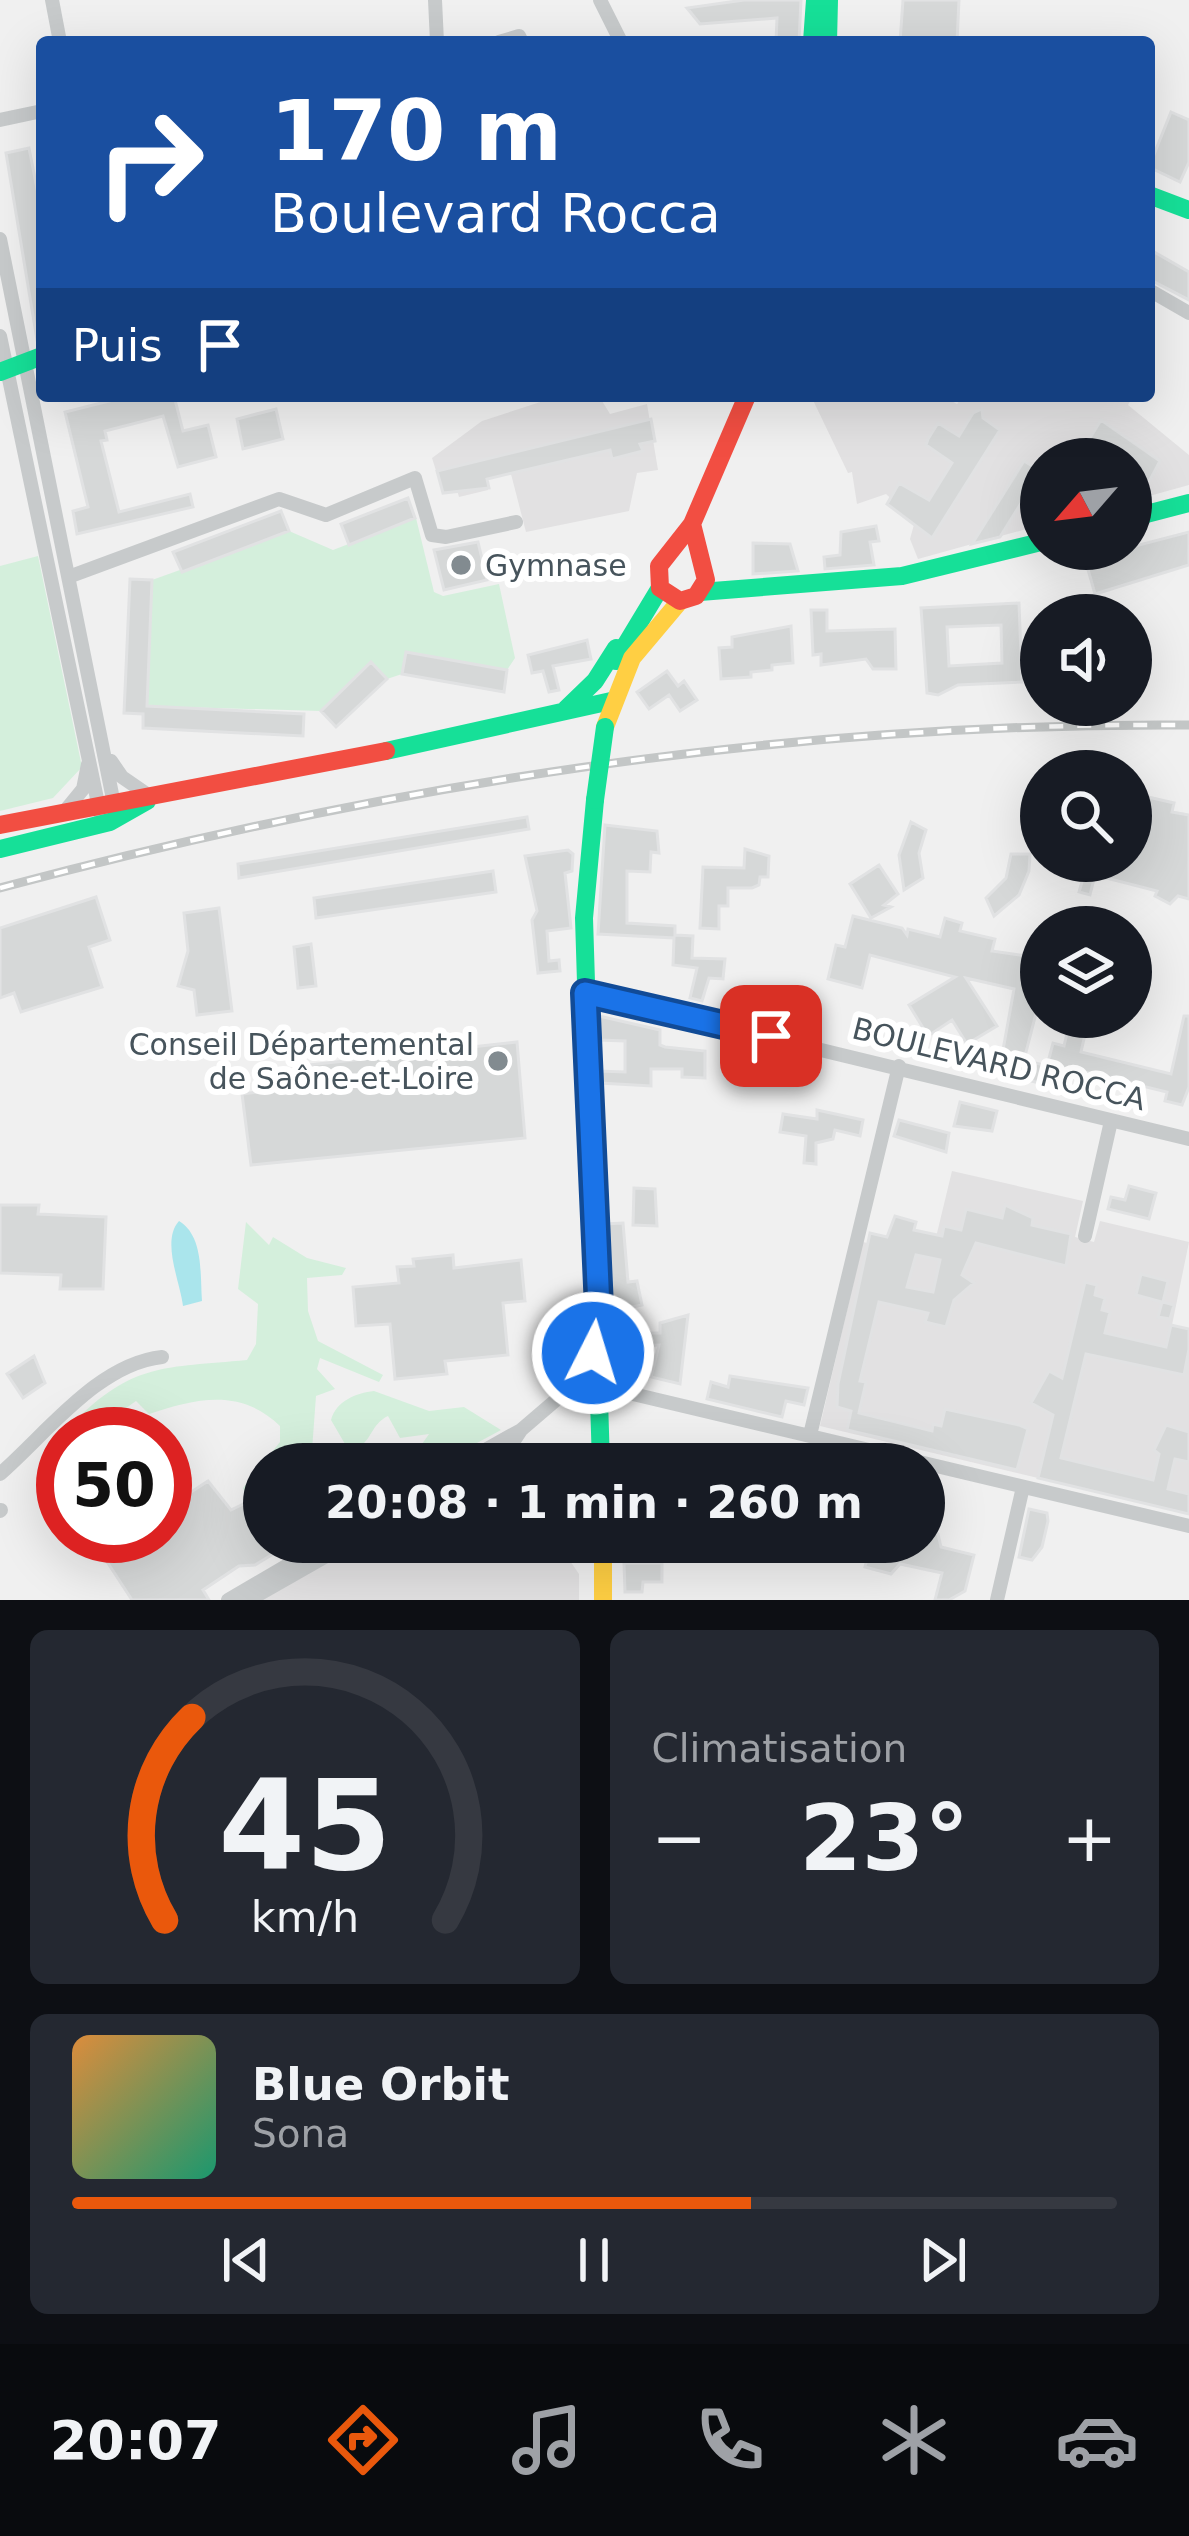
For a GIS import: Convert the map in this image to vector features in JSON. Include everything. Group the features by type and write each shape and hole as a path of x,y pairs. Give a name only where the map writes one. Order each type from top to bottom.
{"main road":[{"path":"812,36 815,0"},
{"path":"828,36 829,0"},
{"path":"1155,196 1187,204"},
{"path":"566,709 596,681 660,588 659,566 675,552 692,524 744,402"},
{"path":"1152,513 1189,503"},
{"path":"0,826 62,814 105,811 127,817 151,797 301,770 608,702 640,641 701,575 692,524"},
{"path":"675,552 701,575 752,590 902,576 1020,547"},
{"path":"660,588 680,601"},
{"path":"600,1443 583,870 608,702 631,630"},
{"path":"0,839 105,811"},
{"path":"0,849 105,811"},
{"path":"590,1443 596,1385"},
{"path":"591,1563 592,1600"},
{"path":"603,1563 603,1600"}],"street":[{"path":"52,0 59,36"},
{"path":"435,0 437,36"},
{"path":"600,0 618,36"},
{"path":"0,120 36,111"},
{"path":"0,239 89,768 83,789 62,814"},
{"path":"1155,293 1189,313"},
{"path":"0,336 19,365 71,576 108,755 105,811"},
{"path":"71,576 279,499 326,515 416,478 432,535 516,522"},
{"path":"86,741 105,811"},
{"path":"108,755 122,777 151,797"},
{"name":"BOULEVARD ROCCA","path":"585,993 1189,1139"},
{"path":"811,1435 899,1066"},
{"path":"1085,1236 1111,1121"},
{"path":"0,1474 109,1376 133,1360 162,1357"},
{"path":"498,1443 563,1394 596,1385 1189,1526"},
{"path":"512,1443 521,1430"},
{"path":"997,1600 1023,1487"},
{"path":"228,1600 291,1563"},
{"path":"250,1600 314,1563"}],"shaded area":[{"path":"541,402 603,402 610,414 647,404 658,470 637,473 629,511 526,532 511,474 488,479 488,490 459,497 456,487 443,493 432,458 482,421"},
{"path":"814,402 1130,402 1189,455 1189,485 1152,495 1152,438 1020,438 1020,531 918,559 910,539 915,521 886,494 857,504 852,472 848,473"},
{"path":"952,1171 1083,1201 1075,1237 1094,1242 1100,1221 1189,1242 1172,1325 1189,1329 1189,1514 945,1456 945,1443 891,1443 820,1426 863,1242 931,1258"},
{"path":"326,1563 571,1563 579,1574 579,1600 262,1600"}],"green space":[{"path":"416,518 434,592 443,596 499,584 515,658 507,670 406,653 402,674 387,679 371,663 321,711 147,706 152,580 289,531 333,550"},
{"path":"38,556 82,767 53,798 0,811 0,566"},
{"path":"246,1222 269,1245 273,1237 307,1258 346,1268 342,1275 307,1278 308,1311 318,1341 383,1375 379,1382 320,1358 317,1369 335,1389 316,1396 313,1443 279,1443 280,1426 234,1401 142,1407 136,1401 128,1407 91,1407 114,1389 152,1372 247,1360 256,1344 258,1304 238,1289"},
{"path":"374,1391 429,1411 464,1407 501,1430 477,1443 423,1443 429,1434 400,1438 388,1416 364,1443 344,1443 331,1420 337,1408"}],"water":[{"path":"179,1221 197,1246 202,1301 183,1306 172,1250"}],"building":[{"path":"744,0 801,0 799,36 776,36 777,18 700,24 687,8"},
{"path":"903,0 959,0 957,36 900,36"},
{"path":"1171,112 1189,120 1189,162 1180,182 1155,170 1155,152"},
{"path":"29,148 36,184 36,334 6,153"},
{"path":"1155,252 1189,272 1189,300 1155,282"},
{"path":"105,402 176,402 183,431 208,425 216,457 178,467 163,416 105,431 107,440 101,441 119,512 190,494 193,507 77,534 73,511 88,507 65,412"},
{"path":"276,409 283,439 243,449 237,419"},
{"path":"982,409 983,418 1000,430 932,538 887,504 899,483 929,500 952,463 926,445 928,439 938,423 959,436 973,413"},
{"path":"651,419 655,441 640,444 643,451 612,459 610,450 487,479 489,488 443,493 437,471"},
{"path":"1101,420 1127,438 1090,438"},
{"path":"1020,467 1020,505 1000,537 972,544"},
{"path":"408,498 415,518 349,545 341,524"},
{"path":"281,511 289,531 182,572 173,552"},
{"path":"876,526 879,541 870,542 874,565 825,569 824,557 840,555 841,532"},
{"path":"1189,532 1189,565 1095,594 1088,570 1152,570 1152,542"},
{"name":"Gymnase","path":"478,542 487,580 444,590 434,550"},
{"path":"753,543 790,544 798,571 753,574"},
{"path":"130,579 152,580 147,706 304,714 303,736 143,728 143,714 124,713"},
{"path":"1019,603 1020,682 958,685 938,695 927,693 921,608","holes":["1001,625 1002,663 949,666 947,627"]},
{"path":"811,610 827,610 827,631 895,629 896,669 873,669 866,659 821,665 821,654 813,655"},
{"path":"791,626 793,663 751,672 751,677 721,679 719,648 732,647 732,637"},
{"path":"587,640 591,659 553,666 559,690 549,692 543,671 532,673 528,655"},
{"path":"406,652 507,670 504,692 402,674"},
{"path":"371,662 387,679 336,727 321,711"},
{"path":"667,671 678,686 684,681 697,700 680,711 669,695 649,709 637,692"},
{"path":"1152,798 1174,803 1172,812 1189,815 1189,899 1178,896 1170,904 1155,896 1157,891 1122,882 1152,882"},
{"path":"527,817 529,829 239,878 238,864"},
{"path":"911,822 926,830 919,853 923,878 904,890 899,855"},
{"path":"605,825 657,831 659,853 651,852 650,872 627,871 627,923 675,926 675,935 693,936 692,958 725,959 723,979 709,978 702,1001 690,998 697,968 673,965 674,938 598,934"},
{"path":"745,849 769,856 768,877 760,877 759,885 752,888 728,888 728,906 719,906 719,929 700,928 703,867 744,868"},
{"path":"568,850 573,854 572,871 565,873 571,928 547,931 549,961 559,960 560,971 538,973 532,920 537,911 525,856"},
{"path":"1011,854 1020,854 1020,882 1024,882 1019,895 994,916 986,898 1006,878"},
{"path":"879,865 898,894 884,905 891,907 871,918 850,884"},
{"path":"493,871 496,892 316,918 314,898"},
{"path":"1082,882 1093,882 1090,895 1079,892"},
{"path":"96,897 110,940 89,947 102,987 21,1012 14,993 0,998 0,928"},
{"path":"219,908 232,1011 197,1015 194,990 178,986 188,951 184,913"},
{"path":"853,916 902,928 907,935 908,929 940,937 945,918 962,923 960,931 995,939 992,951 1020,955 1020,1038 1030,1038 1024,1060 1047,1066 1053,1043 1064,1046 1066,1038 1084,1038 1081,1052 1171,1074 1184,1016 1189,1016 1189,1087 1182,1105 1165,1101 1167,1092 1077,1070 1075,1079 1054,1074 1051,1086 992,1071 994,1060 1001,1061 1014,989 966,978 997,1026 967,1044 952,1020 928,1036 909,1005 955,977 870,955 862,988 828,979 836,945 845,947"},
{"path":"311,944 316,986 298,988 294,947"},
{"path":"599,1016 660,1030 660,1045 665,1047 705,1051 705,1078 682,1077 682,1069 651,1069 651,1086 600,1083 599,1071 625,1072 625,1041 599,1040"},
{"path":"517,1042 525,1138 251,1165 242,1094 301,1087 299,1066"},
{"path":"960,1102 997,1111 992,1131 954,1126"},
{"path":"817,1110 863,1120 860,1136 835,1130 833,1139 816,1143 816,1164 804,1163 806,1136 780,1132 783,1114 817,1119"},
{"path":"899,1120 949,1133 946,1152 894,1136"},
{"path":"1129,1186 1156,1193 1149,1219 1108,1209 1111,1197 1125,1200"},
{"path":"634,1188 655,1189 657,1226 633,1225"},
{"path":"0,1205 39,1205 38,1214 106,1217 103,1289 60,1289 61,1275 0,1273"},
{"path":"1005,1205 1033,1218 1032,1225 1071,1234 1066,1266 976,1243 962,1275 974,1283 954,1300 946,1327 925,1322 928,1313 879,1302 860,1381 866,1382 859,1413 932,1431 933,1424 941,1426 945,1409 1019,1425 1028,1429 1017,1470 945,1453 945,1443 902,1443 847,1430 851,1411 837,1407 870,1233 887,1237 895,1216 916,1222 914,1230 942,1236 944,1226 961,1230 966,1209 1002,1218","holes":["916,1255 940,1260 933,1292 907,1287"]},
{"path":"623,1223 628,1282 637,1281 642,1305 632,1307 632,1333 660,1333 660,1323 688,1315 680,1384 651,1377 659,1345 628,1346 630,1381 613,1377 604,1224"},
{"path":"453,1255 454,1268 521,1260 525,1301 503,1303 508,1355 445,1361 447,1374 395,1379 390,1324 356,1326 353,1287 399,1283 397,1267 414,1266 413,1259"},
{"path":"1141,1274 1168,1281 1163,1302 1174,1305 1170,1319 1158,1317 1162,1302 1136,1295"},
{"path":"1085,1282 1097,1285 1095,1295 1105,1298 1102,1310 1110,1312 1105,1333 1166,1347 1171,1325 1189,1329 1189,1349 1184,1375 1086,1354 1061,1458 1153,1480 1159,1454 1154,1450 1166,1425 1189,1432 1189,1462 1175,1459 1168,1489 1189,1494 1189,1514 1038,1478 1053,1415 1031,1403 1049,1371 1062,1378"},
{"path":"34,1356 45,1383 23,1398 7,1374"},
{"path":"730,1376 808,1388 804,1405 786,1401 782,1417 707,1399 711,1382 728,1387"},
{"path":"208,1481 231,1510 243,1504 243,1563 258,1563 239,1566 203,1590 209,1600 132,1600 108,1563 192,1563 192,1491"},
{"path":"1029,1509 1047,1513 1048,1521 1042,1547 1032,1560 1019,1557"},
{"path":"945,1548 974,1555 965,1591 949,1600 935,1600 942,1573 900,1564 891,1574 865,1567 866,1563 945,1563"},
{"path":"624,1563 662,1563 662,1582 643,1582 642,1592 625,1592"}],"railway":[{"path":"0,888 294,818 589,766 888,735 1189,725"}],"traffic: fast":[{"path":"812,36 815,0"},
{"path":"828,36 829,0"},
{"path":"1155,197 1189,210"},
{"path":"0,372 36,358"},
{"path":"1152,513 1189,503"},
{"path":"700,592 902,576 1020,547"},
{"path":"616,661 660,588"},
{"path":"566,709 595,681 616,648"},
{"path":"386,751 611,701"},
{"path":"595,800 605,727"},
{"path":"595,800 584,918 600,1443"},
{"path":"0,849 110,822 147,801"}],"traffic: slow":[{"path":"605,727 632,658 680,601"},
{"path":"603,1563 603,1600"}],"traffic: jam":[{"path":"692,524 744,402"},
{"path":"692,524 706,580 696,596 680,601 660,588 659,566 692,524"},
{"path":"0,825 386,751"}],"place":[{"name":"Gymnase","path":"461,565"},
{"name":"Conseil Départemental de Saône-et-Loire","path":"498,1061"}],"route":[{"path":"593,1353 599,1308 586,1100 585,993 771,1036"}]}
